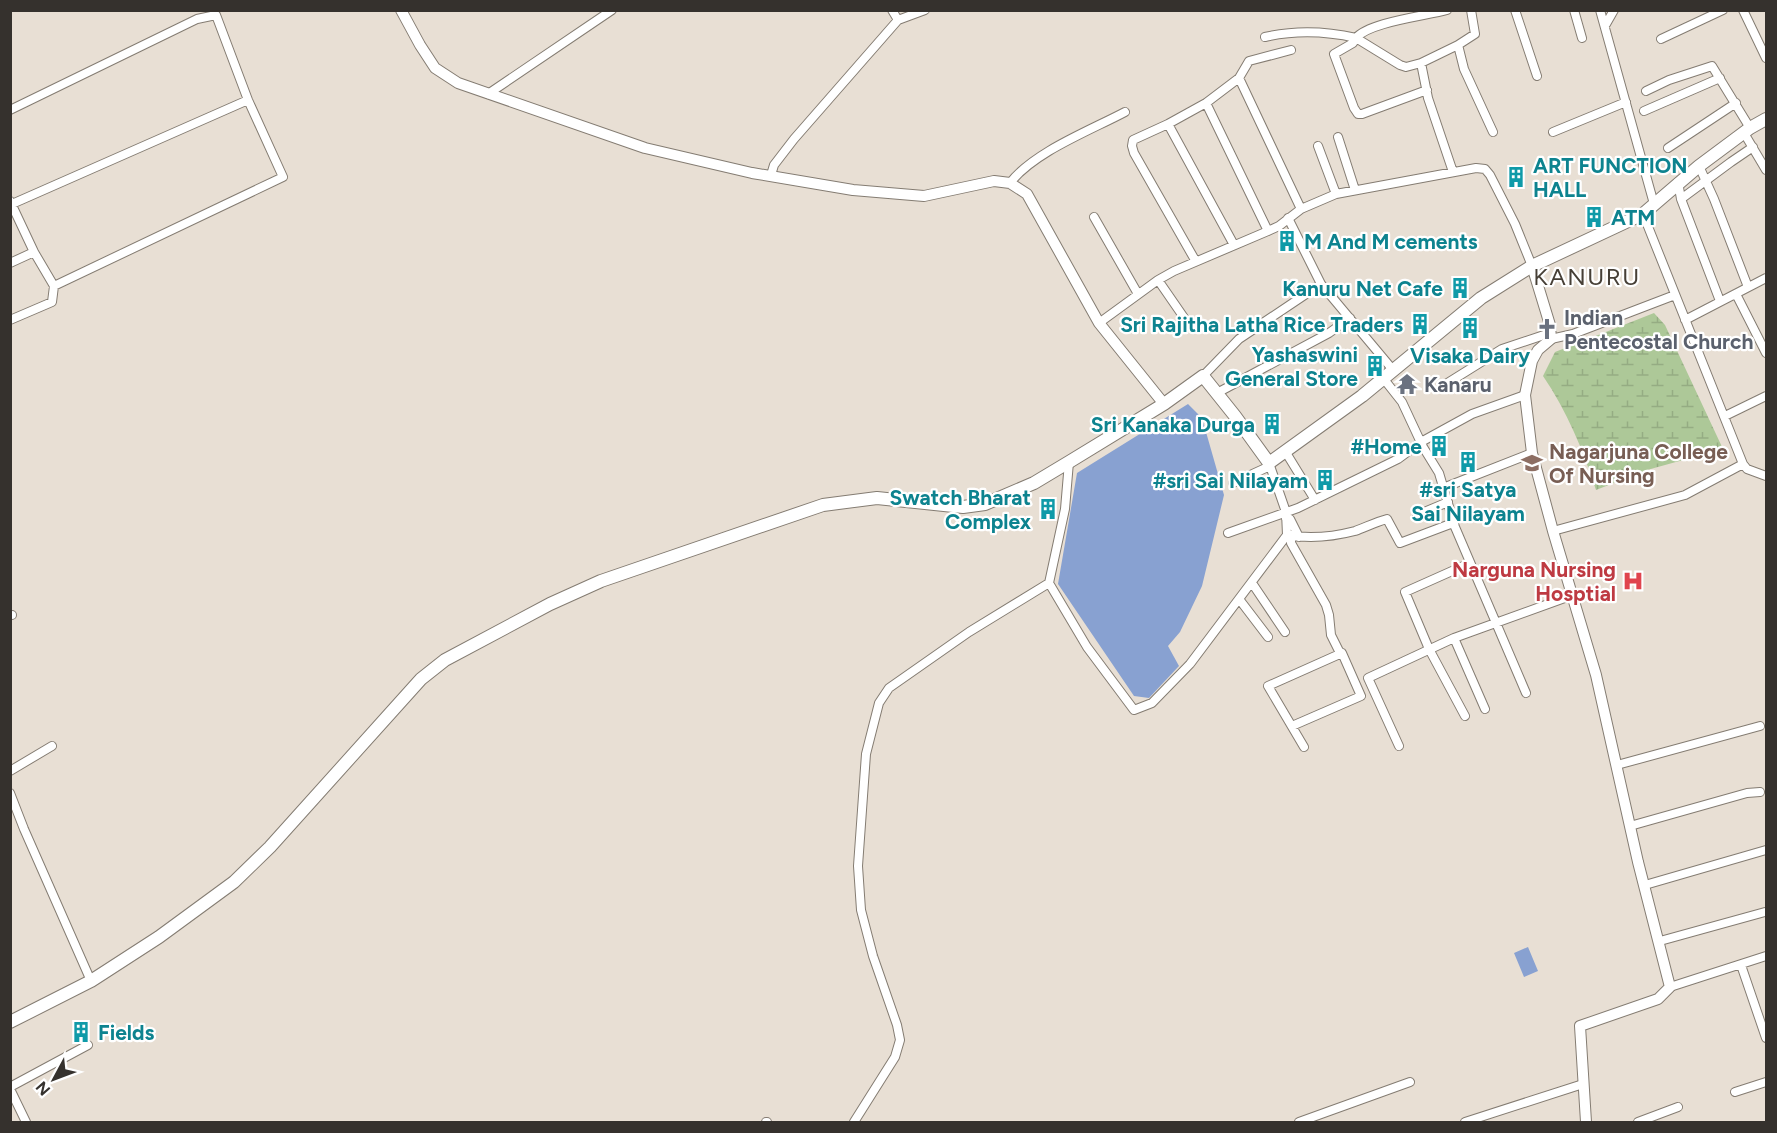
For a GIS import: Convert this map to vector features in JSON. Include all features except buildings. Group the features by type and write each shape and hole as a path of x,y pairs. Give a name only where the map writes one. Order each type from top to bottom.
{"main road":[{"path":"10,1022 90,981 159,937 234,882 270,847 421,679 446,660 550,604 601,580 823,505 877,498 963,507 985,504 1034,483 1070,462 1164,404 1203,376 1269,464 1362,396 1481,298 1532,266 1643,214 1699,166 1749,138 1767,119"}],"street":[{"path":"401,10 435,68 458,83 645,148 853,190 924,196 994,182 1010,183 1027,194 1099,323 1164,404"},
{"path":"488,94 612,10"},
{"path":"892,10 898,20"},
{"path":"771,175 774,165 794,140 898,20 926,10"},
{"path":"1427,90 1358,114 1334,54 1353,43 1360,33 1425,13 1447,10"},
{"path":"1265,37 1296,31 1356,38 1406,67 1421,63 1475,34 1471,10"},
{"path":"1515,10 1537,76"},
{"path":"1574,10 1582,38"},
{"path":"1600,10 1610,17 1626,102 1654,204"},
{"path":"1661,39 1723,10"},
{"path":"1743,10 1767,58"},
{"path":"10,110 197,19 216,15 248,100 283,177 54,286"},
{"path":"1458,45 1464,69 1493,132"},
{"path":"1195,260 1134,153 1133,140 1206,103 1239,78 1249,61 1291,50"},
{"path":"1421,63 1428,98 1454,172"},
{"path":"1646,91 1710,66 1714,67 1736,103 1749,138 1767,170"},
{"path":"1239,78 1301,209"},
{"path":"1644,111 1720,78"},
{"path":"10,320 52,302 54,286 34,252 11,202 248,100"},
{"path":"1553,132 1626,102"},
{"path":"1206,103 1268,231"},
{"path":"1668,148 1736,103"},
{"path":"1010,183 1020,170 1042,156 1125,112"},
{"path":"1168,124 1234,245"},
{"path":"1338,137 1355,190"},
{"path":"1681,199 1705,182 1749,138"},
{"path":"1318,146 1336,194"},
{"path":"1699,166 1748,287"},
{"path":"1099,323 1158,280 1195,260 1279,226 1301,209 1336,194 1454,172 1485,169 1490,175 1515,224 1532,266 1550,325 1551,336 1538,350 1532,361 1525,395 1532,453 1596,675 1670,987 1668,992 1658,999 1580,1026 1586,1122"},
{"path":"1678,182 1681,199 1720,301"},
{"path":"1643,214 1743,464 1748,469 1767,476"},
{"path":"1094,217 1138,294"},
{"path":"1288,218 1321,284 1393,370"},
{"path":"10,263 34,252"},
{"path":"1686,320 1767,278"},
{"path":"1158,280 1187,322"},
{"path":"1203,376 1239,339 1321,284"},
{"path":"1736,294 1767,353"},
{"path":"1446,384 1502,349 1551,336 1573,334 1675,296"},
{"path":"1217,393 1329,333 1350,318"},
{"path":"1383,378 1402,402 1439,473 1453,523 1526,693"},
{"path":"1228,533 1286,515 1398,459 1421,442 1472,414 1525,395"},
{"path":"1725,417 1767,396"},
{"path":"1285,451 1315,500"},
{"path":"1443,488 1532,453"},
{"path":"1070,462 1065,509 1049,583 1087,647 1134,710 1152,703 1182,672 1292,536"},
{"path":"1233,483 1269,464 1292,536 1291,543 1326,605 1331,635 1342,653 1361,696 1292,726"},
{"path":"1553,531 1685,495 1743,464"},
{"path":"1417,515 1448,502"},
{"path":"1292,536 1319,537 1338,534 1387,519 1400,543 1453,523"},
{"path":"1465,716 1429,649 1405,592 1470,563"},
{"path":"854,1122 895,1057 900,1040 861,910 858,877 866,754 879,703 889,688 942,651 1049,583"},
{"path":"1252,583 1285,632"},
{"path":"1356,683 1454,638 1573,595"},
{"path":"1239,599 1268,637"},
{"path":"1454,638 1485,709"},
{"path":"1304,747 1268,686 1340,653"},
{"path":"1368,678 1399,746"},
{"path":"1617,765 1760,726"},
{"path":"10,771 52,746"},
{"path":"1630,826 1747,793 1760,792"},
{"path":"10,793 90,981"},
{"path":"1645,885 1767,850"},
{"path":"1660,941 1765,912"},
{"path":"1670,987 1767,956"},
{"path":"1741,965 1767,1038"},
{"path":"26,1122 10,1088 88,1045"},
{"path":"1299,1122 1410,1082"},
{"path":"1735,1092 1767,1082"},
{"path":"1465,1122 1583,1084"},
{"path":"1638,1122 1678,1107"}],"green space":[{"path":"1654,313 1665,325 1723,449 1647,470 1596,490 1574,431 1543,376 1555,352"}],"water":[{"path":"1188,404 1202,418 1224,495 1202,586 1180,632 1168,646 1179,666 1149,698 1134,696 1058,584 1077,473"},
{"path":"1528,947 1538,971 1524,977 1514,953"}],"place":[{"name":"ART FUNCTION HALL","path":"1516,177"},
{"name":"ATM","path":"1594,217"},
{"name":"M And M cements","path":"1287,241"},
{"name":"Kanuru Net Cafe","path":"1460,288"},
{"name":"Sri Rajitha Latha Rice Traders","path":"1420,324"},
{"name":"Visaka Dairy","path":"1470,328"},
{"name":"Indian Pentecostal Church","path":"1547,329"},
{"name":"Yashaswini General Store","path":"1375,366"},
{"name":"Kanaru","path":"1407,384"},
{"name":"Sri Kanaka Durga","path":"1272,424"},
{"name":"#Home","path":"1439,446"},
{"name":"#sri Satya Sai Nilayam","path":"1468,462"},
{"name":"Nagarjuna College Of Nursing","path":"1532,463"},
{"name":"#sri Sai Nilayam","path":"1325,480"},
{"name":"Swatch Bharat Complex","path":"1048,509"},
{"name":"Narguna Nursing Hosptial","path":"1633,581"},
{"name":"Fields","path":"81,1032"}],"district":[{"name":"KANURU","path":"1587,276"}]}
